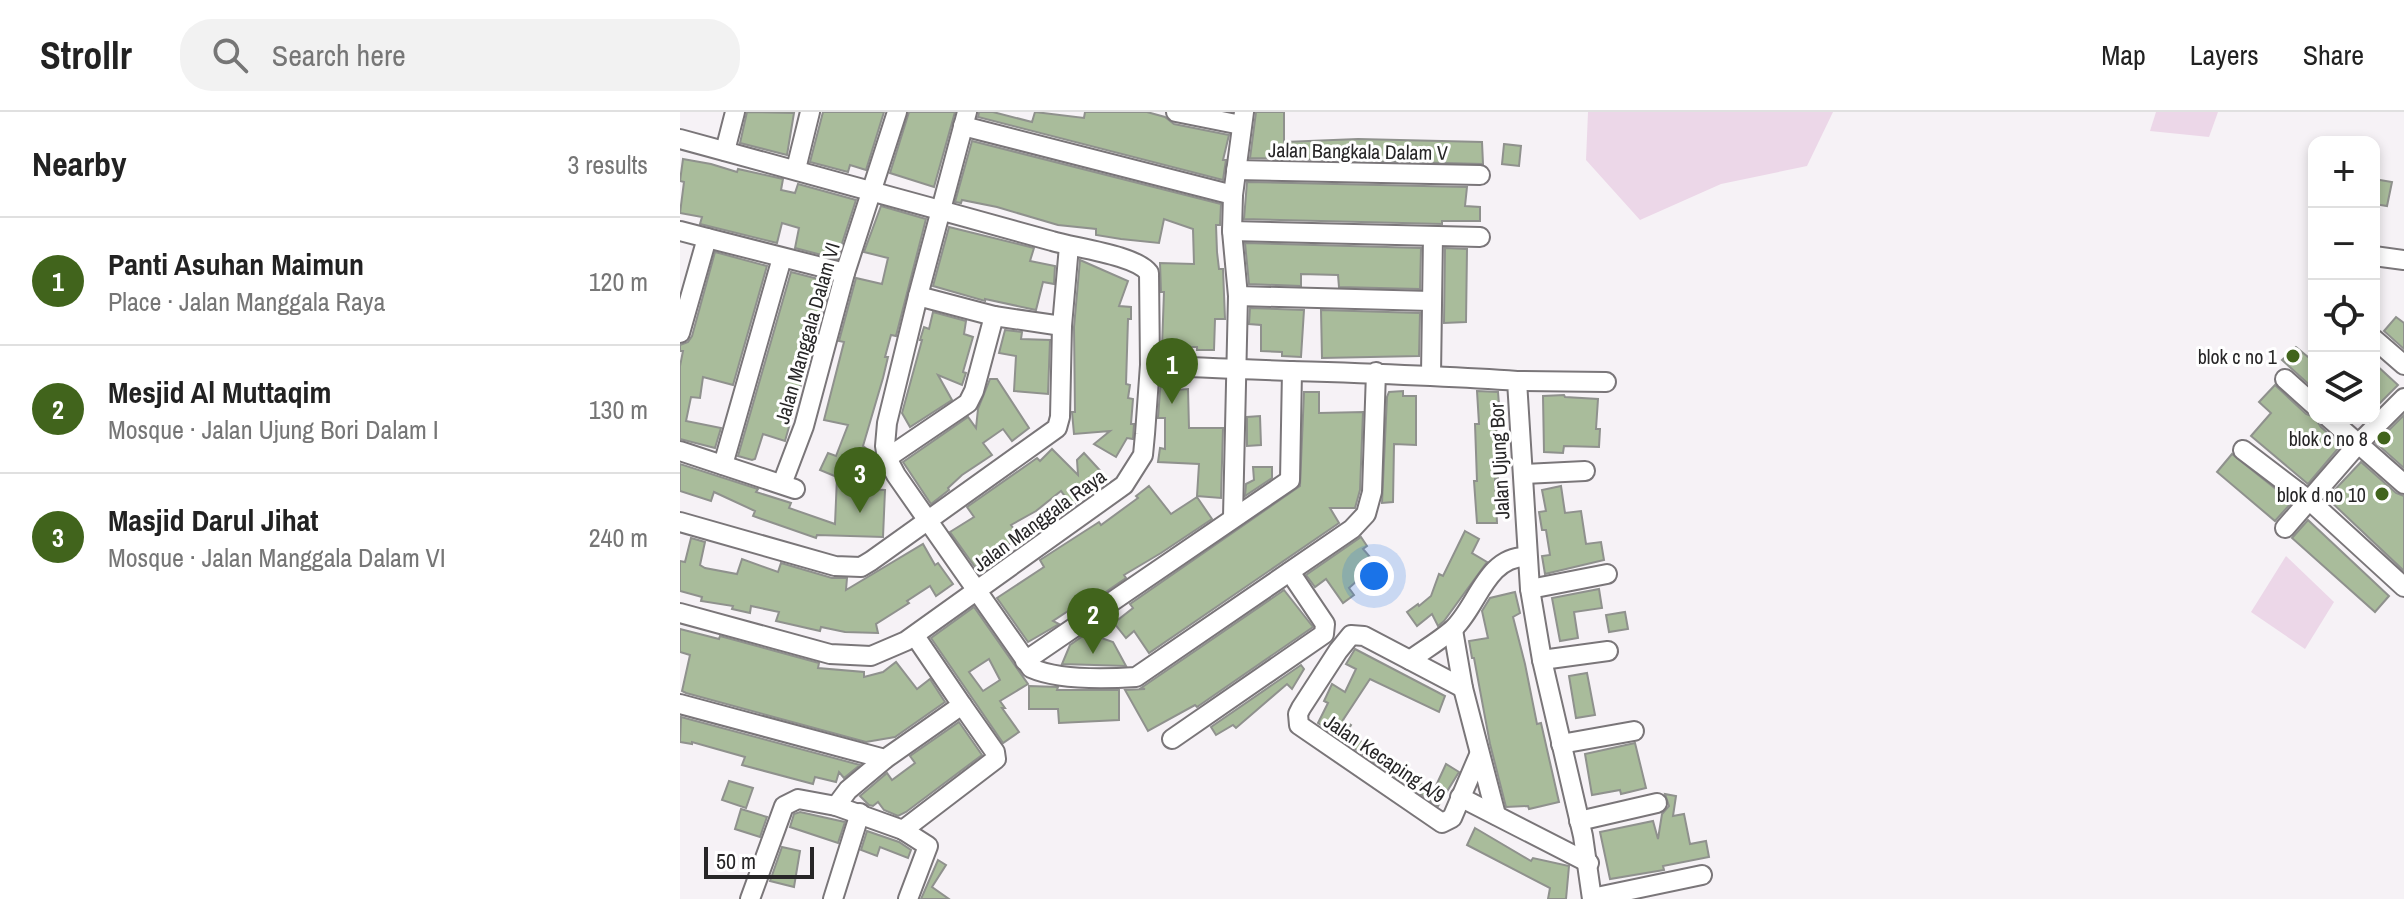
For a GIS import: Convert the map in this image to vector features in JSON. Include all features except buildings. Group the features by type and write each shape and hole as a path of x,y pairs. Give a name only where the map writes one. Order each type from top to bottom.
{"street":[{"path":"725,151 735,112"},
{"path":"796,169 810,112"},
{"name":"Jalan Manggala Dalam VI","path":"723,465 789,487 845,273 897,112"},
{"path":"1176,112 1242,119 1232,231 1238,296 1233,517"},
{"path":"1233,195 965,119 887,423 887,458 1025,661 1031,668 1045,673 1136,677 1352,529 1368,509 1372,492 1376,372"},
{"name":"Jalan Manggala Raya","path":"680,139 1135,262 1147,271 1150,365 1143,455 1124,485 915,636 886,651 853,657 830,654 680,613"},
{"name":"Jalan Bangkala Dalam V","path":"1236,170 1480,175"},
{"path":"680,231 845,273"},
{"path":"1232,231 1480,237"},
{"path":"1431,375 1433,236"},
{"path":"680,333 685,296 707,238"},
{"path":"680,522 835,566 856,568 930,520 1060,423 1062,326 1069,246"},
{"path":"2380,257 2404,260"},
{"path":"680,451 723,465 782,258"},
{"path":"918,296 994,316 1062,326"},
{"path":"1238,296 1431,301"},
{"path":"887,458 971,399 994,316"},
{"path":"2380,344 2404,365"},
{"name":"Jalan Ujung Bor","path":"1150,365 1376,372 1517,381 1530,589 1542,660 1589,863 1592,899"},
{"path":"1025,661 1291,478 1292,371"},
{"path":"2285,379 2308,400"},
{"path":"1517,381 1606,382"},
{"path":"2285,528 2358,444 2404,398"},
{"path":"2336,424 2399,480"},
{"path":"2243,450 2310,501 2404,587"},
{"path":"1524,474 1585,471"},
{"path":"1410,660 1453,630 1496,568 1510,558 1526,557"},
{"path":"1172,739 1324,634 1325,624 1290,572"},
{"path":"1530,589 1607,574"},
{"path":"1453,630 1463,688 1496,815"},
{"name":"Jalan Kecaping A/9","path":"1463,688 1364,636 1353,635 1347,637 1301,708 1299,725 1442,823 1449,821 1479,755"},
{"path":"903,830 996,759 995,752 915,636"},
{"path":"1542,660 1608,651"},
{"path":"680,704 885,759"},
{"path":"836,806 848,790 885,759 962,705"},
{"path":"1561,744 1634,731"},
{"name":"Jalan Kecaping A/9","path":"1460,797 1589,863"},
{"path":"750,899 784,806 791,801 806,799 860,813 903,830 928,846 908,899"},
{"path":"1579,821 1657,803"},
{"path":"833,899 860,813"},
{"path":"1592,899 1702,875"}],"shaded area":[{"path":"1588,112 1833,112 1807,166 1721,184 1640,220 1586,160"},
{"path":"2156,112 2218,112 2209,137 2150,131"},
{"path":"2286,556 2334,602 2305,649 2251,612"}],"place":[{"name":"blok c no 1","path":"2293,356"},
{"name":"Panti Asuhan Maimun","path":"1172,404"},
{"name":"blok c no 8","path":"2384,438"},
{"name":"blok d no 10","path":"2382,494"},
{"name":"Masjid Darul Jihat","path":"860,513"},
{"name":"Mesjid Al Muttaqim","path":"1093,654"}]}
